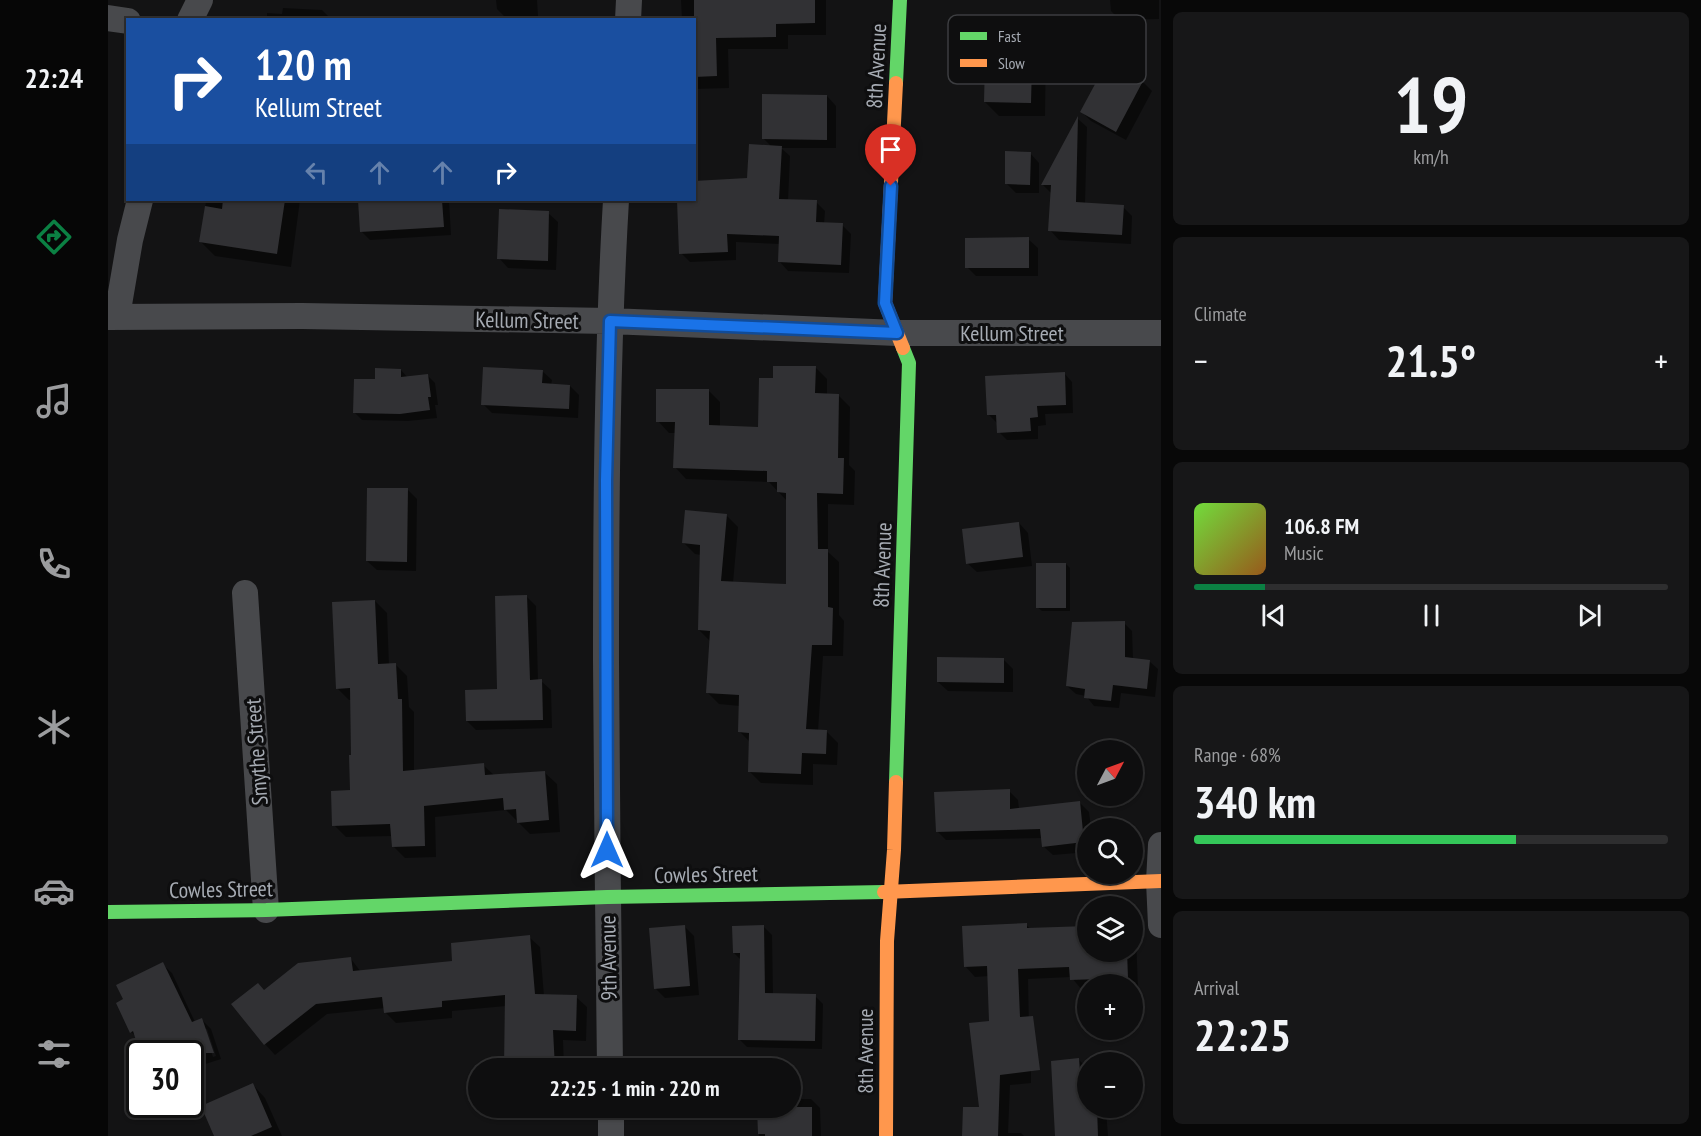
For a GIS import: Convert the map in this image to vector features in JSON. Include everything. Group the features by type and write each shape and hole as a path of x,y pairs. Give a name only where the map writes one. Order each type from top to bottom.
{"street":[{"path":"191,18 200,0"},
{"path":"628,18 629,0"},
{"name":"8th Avenue","path":"886,1136 887,941 894,838 909,363 885,303 900,0"},
{"path":"108,18 126,21"},
{"path":"112,316 140,201"},
{"name":"9th Avenue","path":"610,1058 606,480 616,201"},
{"name":"Kellum Street","path":"112,316 302,316 610,321 897,333 1161,333"},
{"name":"Smythe Street","path":"245,593 266,910"},
{"path":"1161,845 1161,926"},
{"name":"Cowles Street","path":"108,912 266,910 607,897 890,892 1160,881"},
{"path":"610,1118 611,1136"}],"building":[{"path":"694,0 815,0 815,23 776,24 776,37 716,38 717,76 696,77 696,18 694,18"},
{"path":"984,84 1032,84 1031,103 984,102"},
{"path":"1095,84 1141,84 1116,132 1080,112"},
{"path":"762,94 827,95 827,140 762,139"},
{"path":"1078,116 1076,202 1124,205 1122,235 1048,231 1051,185 1041,185"},
{"path":"749,144 782,146 779,199 817,200 816,222 843,223 841,265 778,262 779,236 727,234 728,252 679,254 677,201 696,201 696,181 747,178"},
{"path":"1005,151 1031,152 1030,185 1005,184"},
{"path":"223,201 285,201 277,254 199,242 205,206 222,209"},
{"path":"358,201 442,201 444,227 360,232"},
{"path":"499,209 549,211 548,261 497,259"},
{"path":"1029,237 1029,268 965,268 965,238"},
{"path":"773,366 816,366 815,393 839,394 838,458 844,458 843,494 817,493 818,549 828,549 828,607 833,608 832,645 812,645 806,729 827,730 826,754 802,753 801,774 748,772 749,733 738,732 739,695 706,693 710,631 698,630 700,545 682,543 685,510 727,514 721,581 786,584 786,493 777,492 777,482 767,482 767,471 673,468 675,422 656,422 656,389 709,389 709,425 758,427 759,378 773,378"},
{"path":"483,367 543,370 542,383 570,385 569,409 481,405"},
{"path":"375,368 401,369 401,377 428,374 430,410 400,414 353,413 354,379 375,379"},
{"path":"1065,372 1066,405 1037,406 1038,417 1030,418 1031,431 997,433 996,415 987,415 985,376"},
{"path":"367,488 408,488 407,562 366,561"},
{"path":"1019,522 1023,557 966,564 962,529"},
{"path":"1036,563 1066,563 1066,608 1036,608"},
{"path":"527,595 530,680 542,679 543,720 466,721 465,690 497,689 495,596"},
{"path":"375,600 378,664 396,663 398,699 402,699 403,771 484,763 485,775 545,771 549,820 517,823 516,809 504,810 503,798 424,806 425,846 392,847 390,824 332,826 331,791 350,790 349,755 351,755 350,688 336,689 332,602"},
{"path":"1125,621 1125,657 1150,660 1147,689 1113,685 1111,701 1084,698 1085,689 1066,686 1072,622"},
{"path":"937,657 1004,658 1004,683 937,682"},
{"path":"1010,789 1010,809 1077,801 1077,806 1080,806 1082,818 1077,818 1077,843 1042,847 1040,829 936,832 934,792"},
{"path":"1027,923 1027,928 1077,926 1077,962 1127,962 1128,974 1077,974 1077,980 1070,980 1069,967 1018,969 1020,1017 1033,1016 1040,1070 1000,1075 998,1136 962,1136 963,1107 979,1107 969,1023 989,1021 987,966 964,967 962,926"},
{"path":"685,925 690,986 654,989 649,928"},
{"path":"764,925 765,993 816,994 815,1041 738,1040 740,953 733,953 732,926"},
{"path":"530,935 535,994 577,995 576,1031 553,1030 554,1058 504,1058 505,995 442,1001 442,1007 384,1013 382,997 316,1004 264,1045 231,1004 258,983 264,990 298,963 351,957 353,971 452,961 451,943"},
{"path":"163,962 192,1022 202,1018 214,1053 204,1053 204,1040 136,1040 133,1031 130,1033 116,1003 123,999 116,985"},
{"path":"1077,1058 1077,1118 1097,1118 1098,1136 1055,1136 1051,1061"},
{"path":"253,1083 272,1127 251,1136 214,1136 204,1113 204,1105"},
{"path":"801,1107 812,1107 812,1136 758,1134 757,1118 801,1118"}],"traffic: fast":[{"path":"896,83 900,0"},
{"path":"896,782 909,363 903,348"},
{"path":"108,912 266,910 607,897 884,892"}],"traffic: slow":[{"path":"896,83 885,303 903,348"},
{"path":"886,1136 887,941 894,850 896,782"},
{"path":"884,892 1161,881"}],"route":[{"path":"607,850 606,480 610,321 897,333 885,303 891,186"}]}
